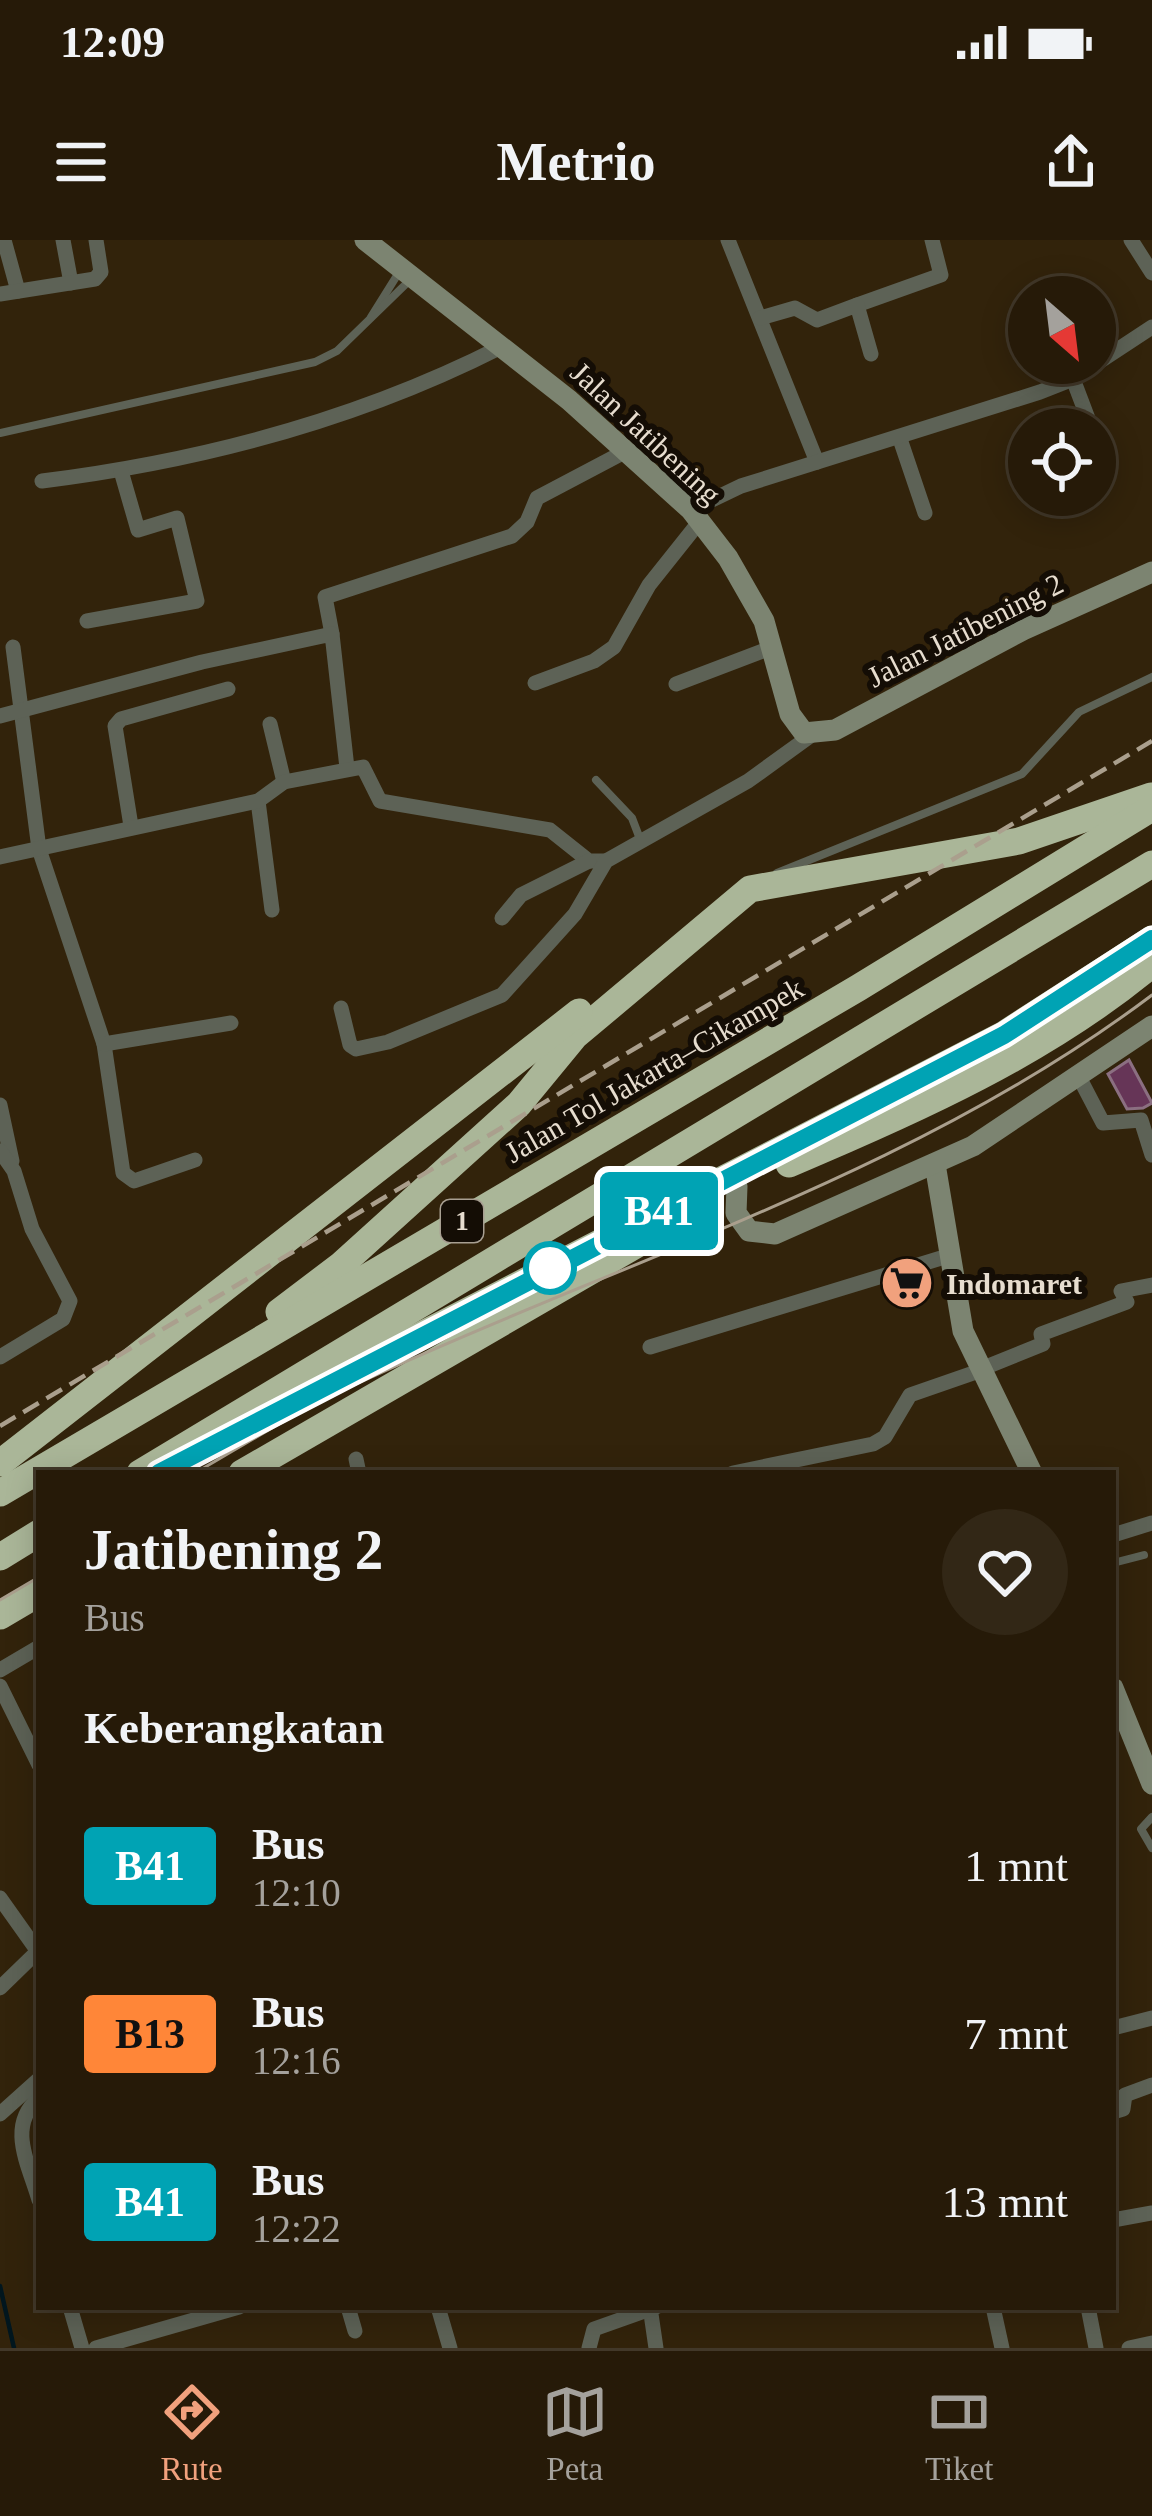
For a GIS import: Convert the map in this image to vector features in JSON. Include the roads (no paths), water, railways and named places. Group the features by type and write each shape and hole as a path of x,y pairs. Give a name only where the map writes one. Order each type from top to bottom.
{"highway":[{"path":"66,1454 238,1342 341,1265 519,1104 574,1036 750,889 1019,841 1152,796"},
{"name":"Jalan Tol Jakarta–Cikampek","path":"39,1470 858,988 1152,808"},
{"name":"1","path":"145,1470 1152,864"},
{"path":"0,1463 620,980 701,928"},
{"path":"166,1470 985,1045 1152,939"},
{"path":"247,1470 528,1312 736,1186 886,1124 1015,1056 1152,964"},
{"name":"Jalan Tol Jakarta–Cikampek","path":"0,1493 36,1472"},
{"path":"0,1559 36,1538"},
{"path":"0,1616 36,1595"}],"main road":[{"name":"Jalan Jatibening","path":"365,240 628,449 696,515 749,592 773,647 790,714 808,733"},
{"name":"Jalan Jatibening 2","path":"808,733 872,713 1013,635 1152,572"},
{"path":"736,1186 736,1213 749,1231 775,1234 935,1164 1149,1034"},
{"path":"935,1164 963,1330 986,1368 1031,1470"},
{"path":"1116,1695 1152,1784"}],"street":[{"path":"4,240 18,291"},
{"path":"63,240 71,283"},
{"path":"0,295 95,279 101,272 96,240"},
{"path":"728,240 817,461"},
{"path":"760,319 795,308 817,320 941,274 932,240"},
{"path":"1134,241 1152,273"},
{"path":"857,305 871,354"},
{"path":"1116,351 1152,327"},
{"path":"42,481 211,452 360,410 501,347"},
{"path":"535,683 594,661 614,647 696,515 741,486 900,439 1059,384"},
{"path":"900,439 925,513"},
{"path":"346,768 332,634 323,602 512,536 527,521 537,498 628,449"},
{"path":"87,621 196,602 177,518 138,530 121,471"},
{"path":"0,716 202,662 332,634"},
{"path":"13,647 39,849 104,1044 124,1173 134,1181 195,1160"},
{"path":"676,684 773,647"},
{"path":"131,826 115,726 121,719 228,689"},
{"path":"270,724 284,782"},
{"path":"502,918 521,895 640,841 748,781 808,733"},
{"path":"0,857 258,801 284,782 362,767 380,801 550,830 598,861"},
{"path":"258,801 272,910"},
{"path":"341,1008 350,1045 356,1049 388,1042 502,995 567,924 598,861"},
{"path":"104,1044 231,1023"},
{"path":"1079,1077 1102,1123 1141,1120 1152,1155"},
{"path":"0,1105 32,1229 70,1301 63,1319 0,1357"},
{"path":"0,1151 14,1171"},
{"path":"650,1347 951,1255"},
{"path":"787,1468 873,1444 885,1437 910,1395 1043,1344 1041,1334 1126,1302 1121,1292 1152,1285"},
{"path":"1116,1534 1152,1523"},
{"path":"0,1670 36,1649"},
{"path":"0,1686 36,1759"},
{"path":"0,1898 36,1944"},
{"path":"0,1988 36,1946"},
{"path":"1116,2027 1152,2018"},
{"path":"0,2114 36,2082"},
{"path":"1116,2111 1123,2109 1125,2095 1152,2085"},
{"path":"36,2101 24,2112 20,2131 36,2189"},
{"path":"1116,2220 1152,2213"},
{"path":"71,2310 82,2348"},
{"path":"163,2310 168,2328"},
{"path":"96,2348 229,2310"},
{"path":"349,2310 355,2331"},
{"path":"439,2310 450,2348"},
{"path":"589,2348 594,2329 644,2310"},
{"path":"652,2310 656,2348"},
{"path":"994,2310 1002,2348"},
{"path":"1089,2310 1096,2348"},
{"path":"1129,2348 1152,2343"}],"lane":[{"path":"368,324 407,273"},
{"path":"0,433 315,362 368,324 407,273"},
{"path":"750,889 793,863 971,799 1022,774 1079,712 1152,677"},
{"path":"596,780 632,818 640,841"},
{"path":"1116,1562 1144,1555"},
{"path":"1152,1817 1142,1829 1152,1848"}],"waterway":[{"path":"0,2286 14,2348"}],"tram line":[{"path":"200,1470 354,1385 866,1165 1060,1058 1152,995"},
{"path":"0,1600 36,1579"}],"railway":[{"path":"0,1426 1152,741"}],"place":[{"name":"Indomaret","path":"907,1283"}]}
